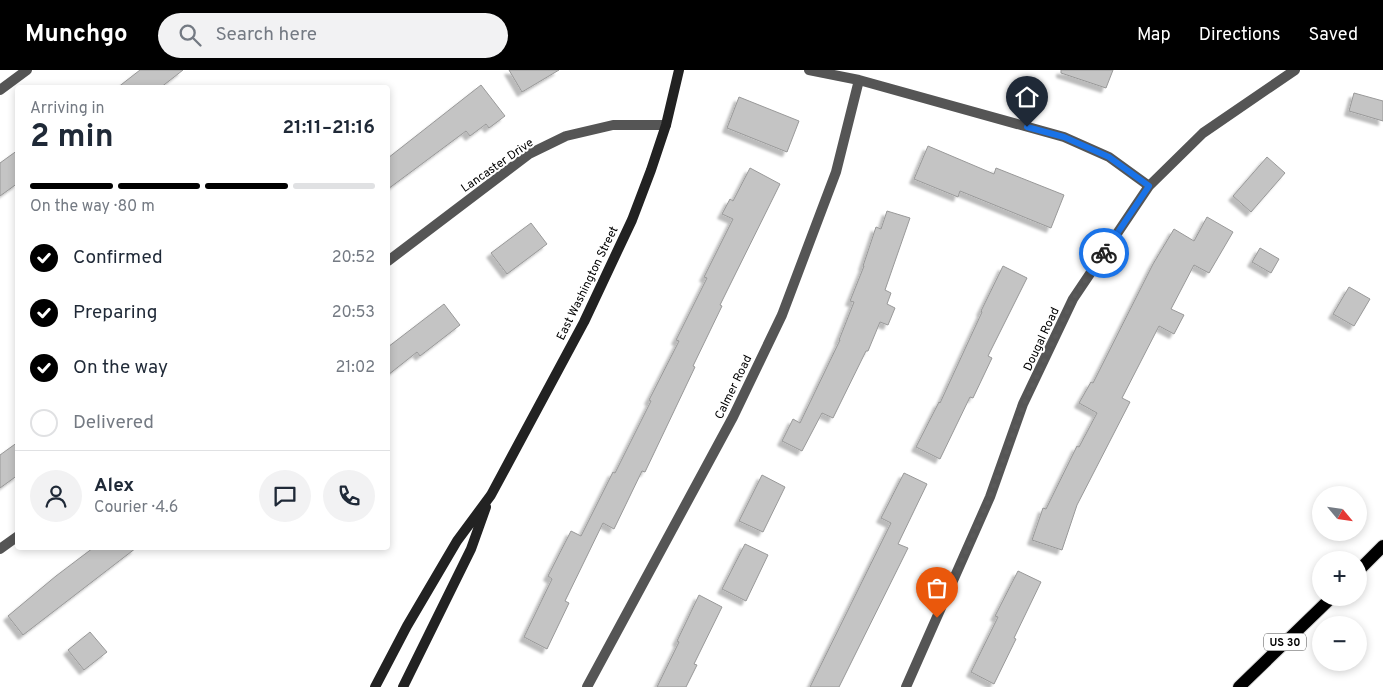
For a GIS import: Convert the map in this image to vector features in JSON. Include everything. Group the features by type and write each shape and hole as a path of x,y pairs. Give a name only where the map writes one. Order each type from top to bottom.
{"main road":[{"path":"1367,562 1383,546"},
{"name":"US 30","path":"1239,687 1323,606"}],"street":[{"path":"0,90 27,70"},
{"name":"East Washington Street","path":"403,687 470,549 491,495 584,322 609,269 642,195 666,125 679,70"},
{"path":"808,70 859,80 1064,137 1109,157 1149,186"},
{"name":"Dougal Road","path":"906,687 990,497 1024,404 1073,299 1149,186 1203,133 1295,70"},
{"name":"Calmer Road","path":"587,687 734,417 782,315 836,172 859,80"},
{"name":"Lancaster Drive","path":"390,259 529,154 566,136 613,125 666,125"},
{"name":"East Washington Street","path":"375,687 407,626 452,550 491,495"},
{"path":"0,549 15,538"}],"building":[{"path":"140,70 183,70 164,85 121,85"},
{"path":"509,70 559,70 522,92"},
{"path":"1061,70 1113,70 1106,88 1061,73"},
{"path":"481,85 505,116 489,128 486,124 470,136 466,131 390,188 390,156"},
{"path":"1354,93 1383,101 1383,121 1349,111"},
{"path":"739,97 799,121 787,152 727,128"},
{"path":"928,146 994,174 996,168 1064,195 1051,228 960,191 958,197 914,179"},
{"path":"15,152 15,185 0,196 0,163"},
{"path":"1267,157 1285,173 1251,212 1233,196"},
{"path":"750,168 780,184 720,305 722,306 693,366 695,367 645,472 642,471 614,529 603,523 565,601 569,603 547,649 524,637 552,579 548,576 571,531 581,536 651,401 649,400 679,341 676,340 707,278 704,277 733,219 722,214 730,199 733,201"},
{"path":"887,211 910,218 885,290 891,293 887,304 895,308 888,325 880,322 868,351 866,351 833,418 822,413 802,451 782,441 793,419 800,423 840,340 854,302 850,301 864,266 876,227 881,229"},
{"path":"1207,217 1233,232 1209,273 1194,265 1171,309 1184,315 1174,334 1159,326 1122,398 1130,402 1077,505 1062,550 1032,540 1043,508 1046,509 1077,446 1079,447 1097,413 1079,403 1091,382 1093,383 1153,264 1174,229 1194,241"},
{"path":"531,223 547,244 507,274 491,253"},
{"path":"1260,248 1279,259 1271,273 1252,262"},
{"path":"1003,266 1027,278 988,356 992,358 973,398 970,397 940,459 916,447 940,403"},
{"path":"1349,287 1370,299 1354,326 1333,314"},
{"path":"444,304 460,325 420,356 417,352 390,373 390,345"},
{"path":"15,444 15,477 0,488 0,455"},
{"path":"904,473 927,484 898,544 908,548 839,687 810,687 891,523 881,518"},
{"path":"762,475 785,487 763,532 739,521"},
{"path":"745,544 768,555 746,601 722,589"},
{"path":"90,550 133,550 23,635 8,616"},
{"path":"1018,571 1041,582 994,684 971,672 998,617 995,616"},
{"path":"699,595 722,607 694,664 697,665 686,687 657,687 679,642 677,641"},
{"path":"90,632 107,652 84,670 68,650"}],"way so far":[{"path":"937,618 990,497 1024,404 1073,299 1104,253"}],"route":[{"path":"1027,127 1064,137 1109,157 1149,186 1104,253"}]}
